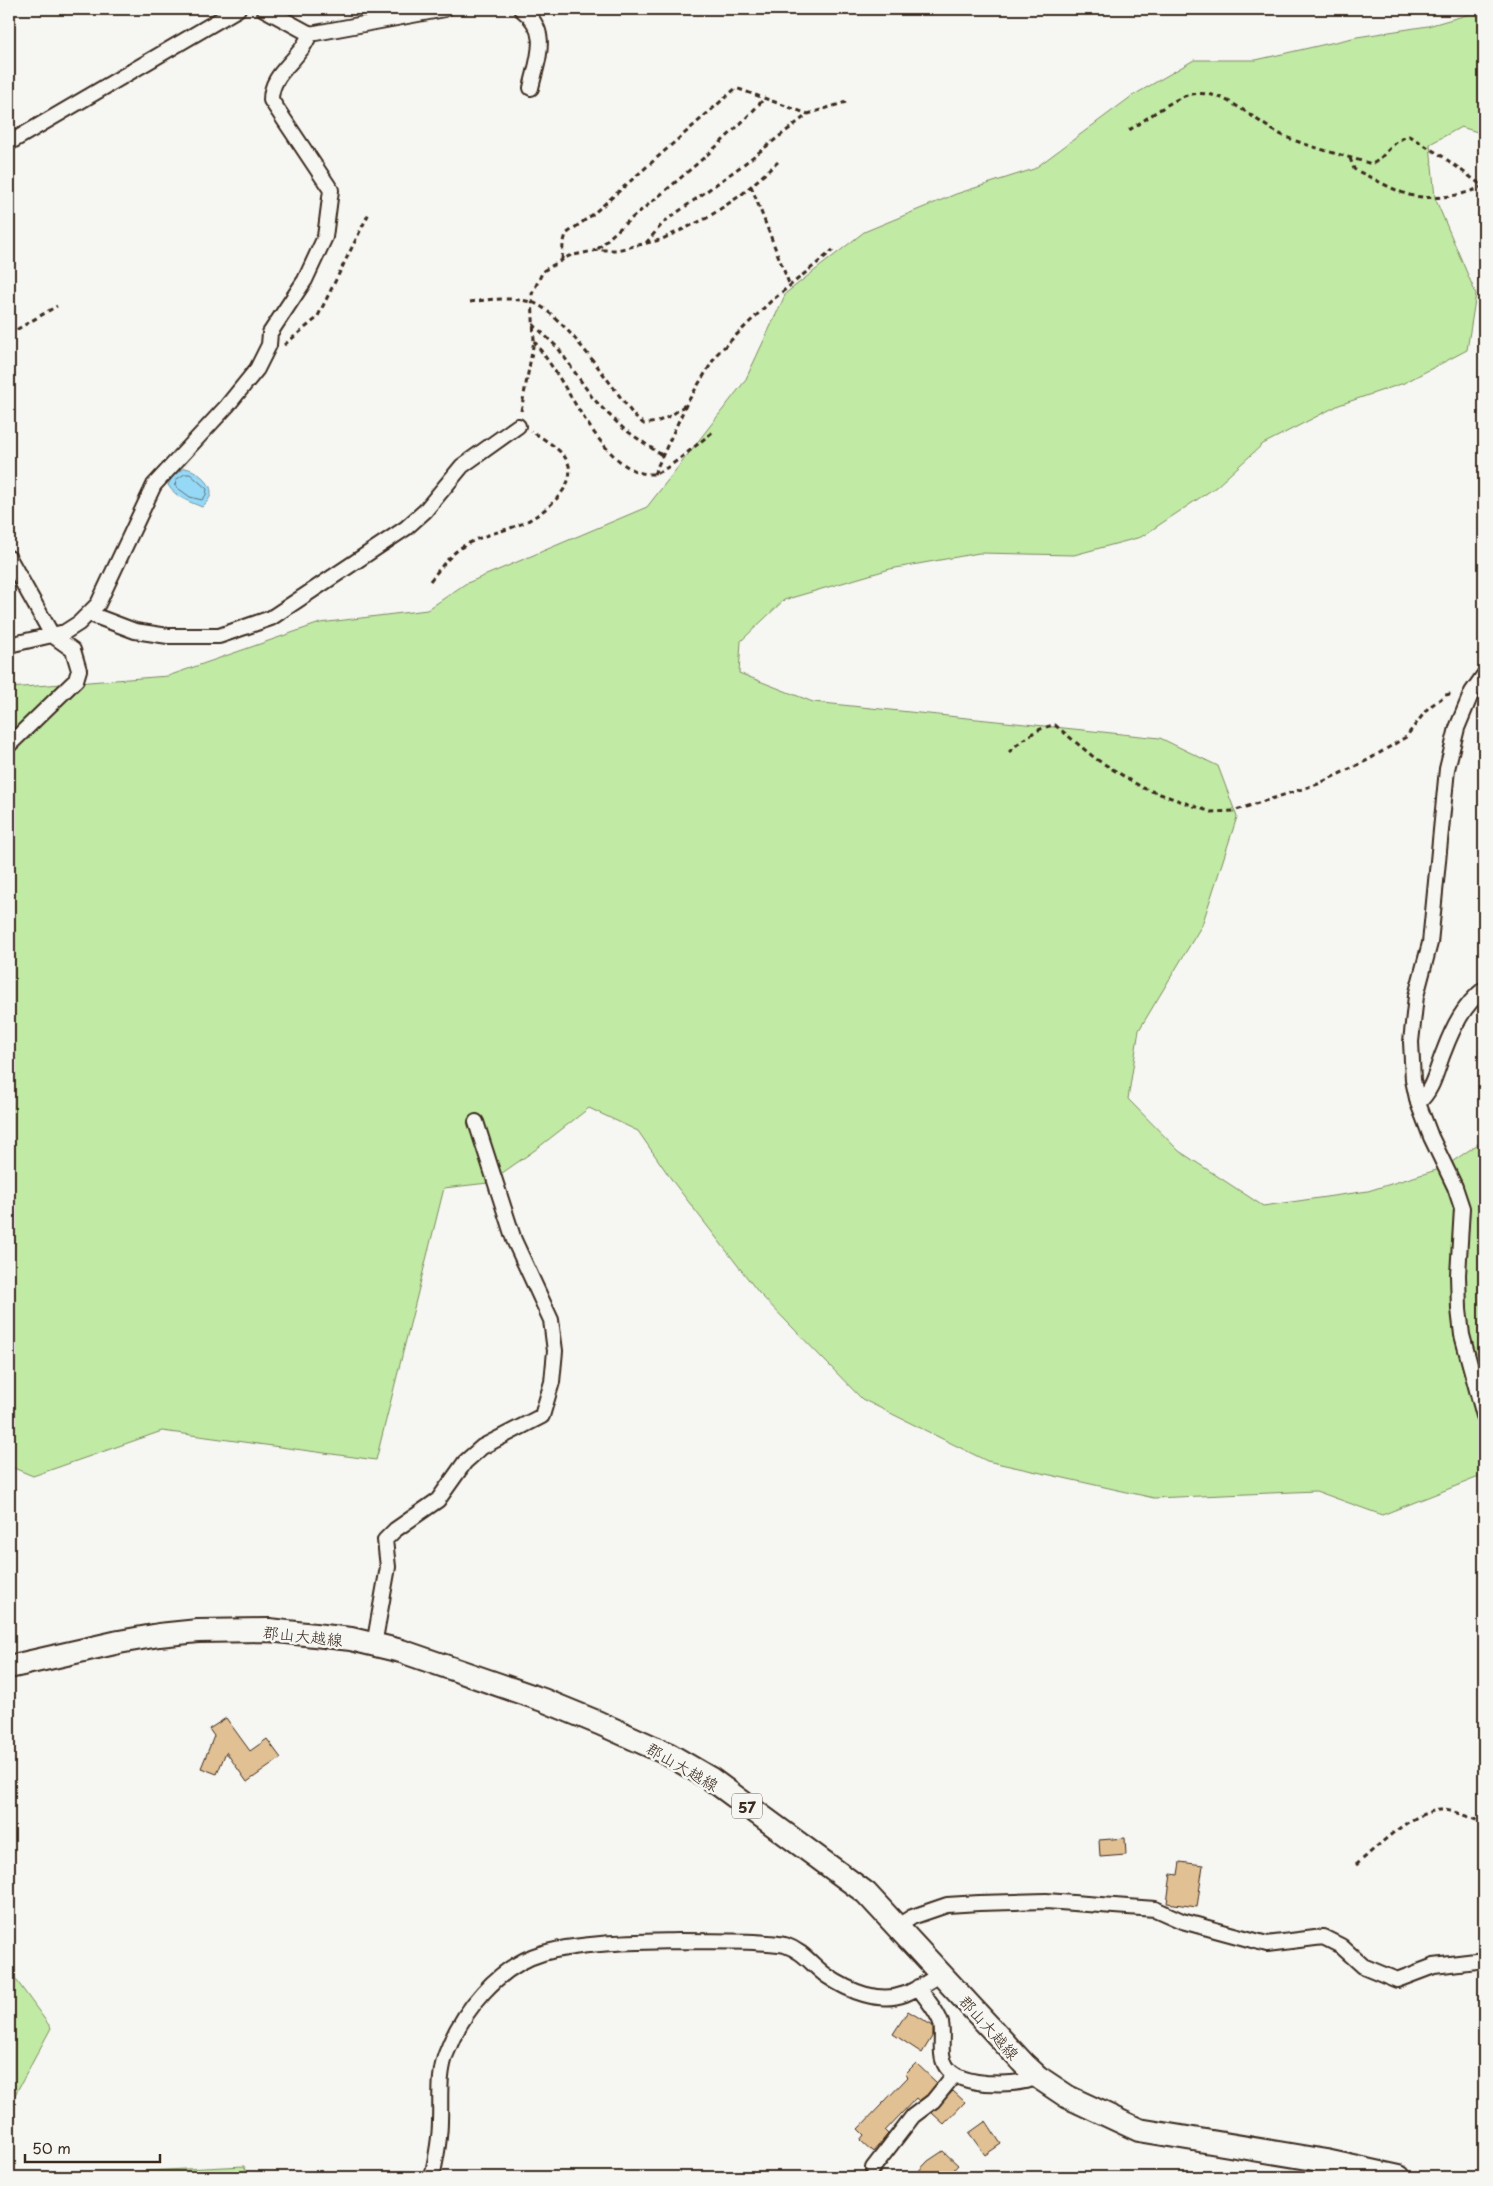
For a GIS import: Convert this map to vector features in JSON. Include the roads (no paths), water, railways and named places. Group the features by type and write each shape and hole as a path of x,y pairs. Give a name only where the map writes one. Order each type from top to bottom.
{"main road":[{"name":"郡山大越線","path":"9,1667 119,1642 198,1631 269,1630 351,1639 401,1651 542,1700 600,1723 668,1754 711,1779 866,1893 1024,2064 1038,2078 1068,2097 1140,2130 1322,2169 1399,2177"}],"street":[{"path":"9,143 236,9"},
{"path":"264,9 310,34 446,9"},
{"path":"521,9 537,24 540,39 531,88"},
{"path":"9,645 65,632 90,614 98,604 154,484 227,406 257,369 268,345 270,333 305,280 325,237 331,190 271,100 271,92 276,79 299,52 310,34"},
{"path":"90,614 135,631 168,636 219,636 271,618 406,528 425,511 462,466 518,426"},
{"path":"9,558 52,635 73,650 79,670 76,680 9,745"},
{"path":"1484,675 1472,692 1457,728 1447,769 1430,943 1416,996 1411,1042 1413,1080 1418,1103 1430,1138 1455,1187 1462,1208 1458,1275 1459,1308 1462,1336 1484,1416"},
{"path":"1418,1103 1428,1095 1443,1051 1461,1014 1471,1000 1484,989"},
{"path":"374,1645 388,1567 385,1540 438,1500 464,1462 482,1447 542,1416 552,1382 556,1350 551,1320 514,1240 476,1122"},
{"path":"898,1926 912,1917 948,1905 1016,1900 1087,1903 1155,1909 1182,1921 1267,1944 1322,1937 1341,1946 1363,1966 1397,1980 1434,1966 1484,1960"},
{"path":"432,2177 440,2122 442,2069 446,2054 458,2029 473,2005 501,1976 530,1958 544,1953 602,1944 710,1940 768,1943 784,1945 802,1953 827,1976 862,1995 884,1998 904,1994 942,1974"},
{"path":"918,1987 933,2007 941,2022 942,2056 949,2071 963,2080 1002,2084 1026,2082 1038,2078"},
{"path":"873,2168 913,2116 933,2101 954,2074"}],"water":[{"path":"184,468 198,474 209,485 210,496 202,507 179,496 168,485 172,477"}]}
